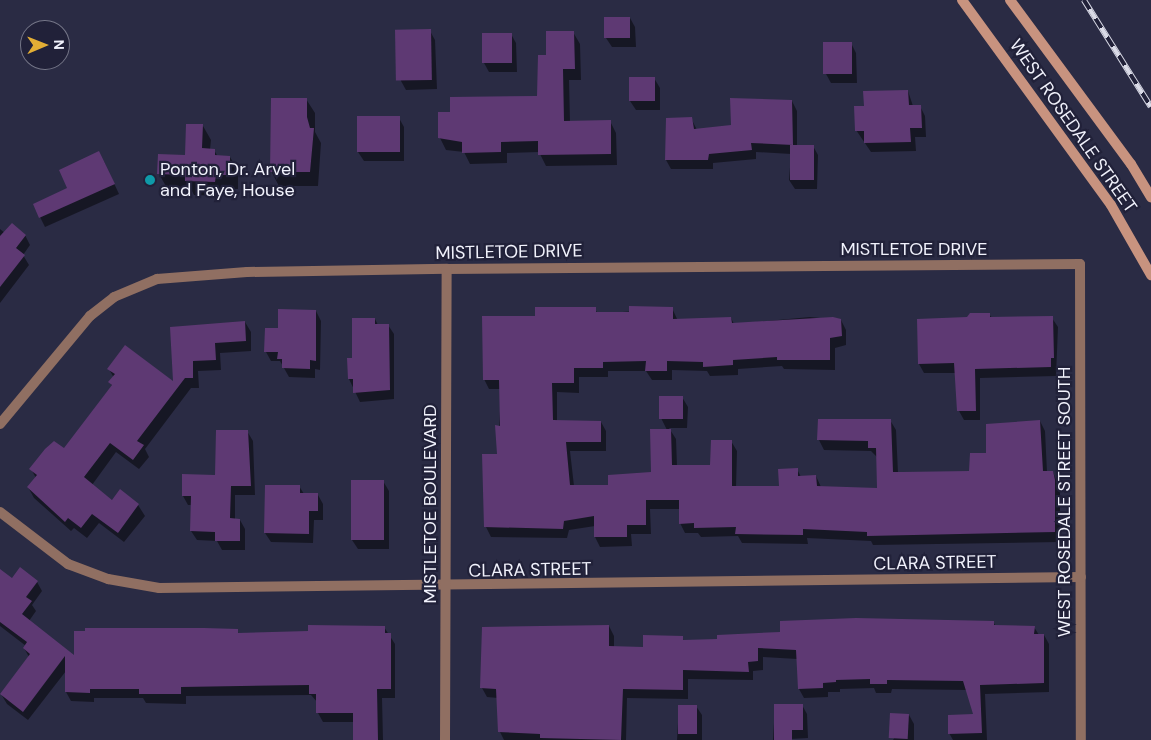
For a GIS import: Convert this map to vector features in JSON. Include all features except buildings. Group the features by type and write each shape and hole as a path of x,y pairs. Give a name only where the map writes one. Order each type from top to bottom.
{"main road":[{"name":"WEST ROSEDALE STREET","path":"962,0 1111,206 1151,275"},
{"name":"WEST ROSEDALE STREET","path":"1010,0 1131,164 1151,198"}],"street":[{"name":"MISTLETOE DRIVE","path":"0,424 90,316 136,285 157,278 247,272 1080,264"},
{"name":"WEST ROSEDALE STREET SOUTH","path":"1080,264 1081,740"},
{"name":"MISTLETOE BOULEVARD","path":"445,740 447,269"},
{"name":"CLARA STREET","path":"0,512 68,564 108,579 158,588 446,587 1082,577"}],"railway":[{"path":"1084,0 1151,107"}],"place":[{"name":"Ponton, Dr. Arvel and Faye, House","path":"150,180"}]}
